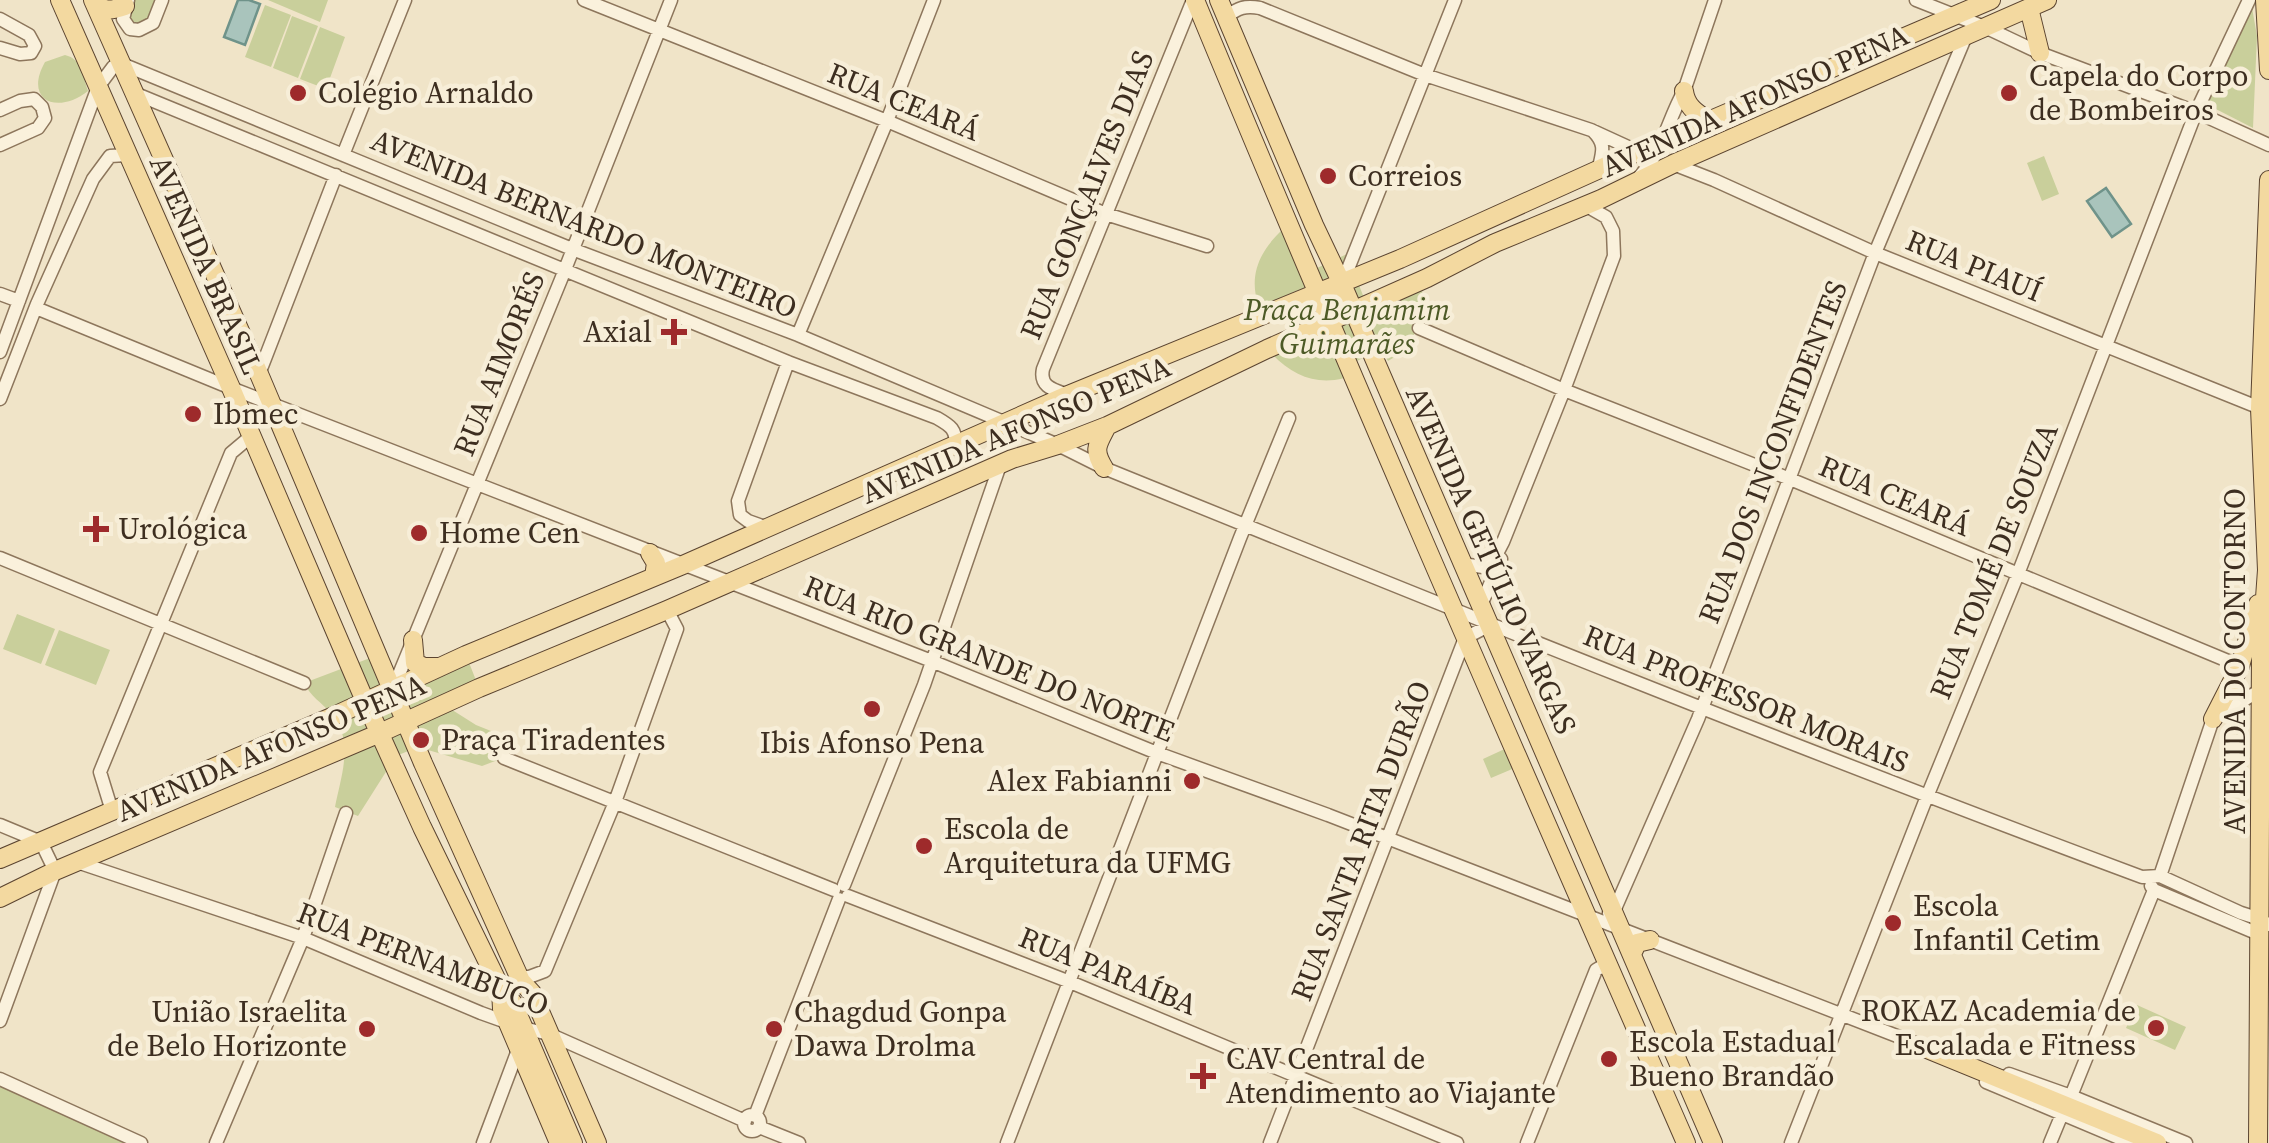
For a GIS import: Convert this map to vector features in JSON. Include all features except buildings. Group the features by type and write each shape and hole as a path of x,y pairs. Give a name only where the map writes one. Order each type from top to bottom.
{"main road":[{"name":"AVENIDA BRASIL","path":"60,0 422,827 584,1143"},
{"name":"AVENIDA GETÚLIO VARGAS","path":"1194,0 1465,638 1686,1143"},
{"name":"AVENIDA AFONSO PENA","path":"0,898 1000,464 1108,426 1496,243 1965,38 2024,6 2048,0"},
{"path":"2265,0 2269,70"},
{"name":"AVENIDA BRASIL","path":"94,2 272,403 287,419 516,1008 573,1143"},
{"path":"94,2 103,10 126,3"},
{"name":"AVENIDA AFONSO PENA","path":"0,859 1002,423 1342,284 1985,2"},
{"path":"2024,6 2040,53"},
{"name":"AVENIDA GETÚLIO VARGAS","path":"1223,9 1714,1143"},
{"path":"1684,91 1685,102 1710,122"},
{"name":"AVENIDA DO CONTORNO","path":"2258,1143 2265,931 2266,686 2262,654 2267,570 2260,408 2269,180"},
{"path":"250,354 260,355 270,348"},
{"path":"231,388 259,374"},
{"path":"1104,468 1097,457 1097,445 1108,426"},
{"path":"650,554 656,562 654,577"},
{"path":"2213,719 2267,570"},
{"path":"413,640 415,662 424,668 439,666"},
{"path":"1632,954 1637,943 1650,940"},
{"name":"AVENIDA BRASIL","path":"516,1008 518,1050 559,1143"},
{"name":"AVENIDA BRASIL","path":"516,1008 596,1143"},
{"path":"1928,1049 2157,1143"}],"street":[{"path":"126,3 123,19 130,30 139,30 153,23 162,0"},
{"path":"343,155 405,0"},
{"name":"RUA CEARÁ","path":"584,0 888,121 1106,214 1207,246"},
{"name":"RUA AIMORÉS","path":"393,688 671,0"},
{"path":"798,335 934,0"},
{"name":"RUA GONÇALVES DIAS","path":"1068,395 1043,383 1043,370 1194,0"},
{"path":"1330,320 1455,0"},
{"path":"1634,183 1652,163 1664,140 1715,0"},
{"name":"RUA TOMÉ DE SOUZA","path":"1792,1143 2196,112 2249,0"},
{"path":"1920,2 2269,145"},
{"path":"1223,9 1260,8 1426,75 1592,130 1640,152"},
{"path":"0,19 29,35 35,46 24,54 0,48"},
{"name":"RUA DOS INCONFIDENTES","path":"1614,912 1702,709 1875,253 1965,38"},
{"path":"0,352 98,88 113,67 122,64"},
{"name":"AVENIDA BERNARDO MONTEIRO","path":"122,64 572,249 798,335 1058,445"},
{"name":"AVENIDA BERNARDO MONTEIRO","path":"134,93 788,362 936,418"},
{"path":"0,110 34,99 45,118 38,128 0,144"},
{"path":"1592,130 1603,148 1598,170"},
{"path":"0,399 93,178 110,156 128,155"},
{"name":"RUA PIAUÍ","path":"1674,164 1875,253 2260,408"},
{"path":"259,374 336,175"},
{"path":"1462,564 1482,567 1492,563 1503,542 1614,256 1614,231 1606,217 1585,205"},
{"path":"26,284 36,308 272,403"},
{"path":"0,294 20,301"},
{"name":"RUA CEARÁ","path":"1418,328 2232,663"},
{"path":"766,527 740,515 738,501 788,362"},
{"path":"945,397 936,418 952,426 956,446"},
{"path":"1007,1143 1156,753 1290,418"},
{"name":"RUA RIO GRANDE DO NORTE","path":"287,419 477,484 1156,753 1389,839 1928,1049 2071,1096 2186,1143"},
{"path":"112,812 100,772 231,452 250,437"},
{"name":"RUA PROFESSOR MORAIS","path":"1058,445 1104,468 1490,625 1926,797 2142,877 2160,876 2241,913 2265,931"},
{"path":"751,1128 924,685 928,660 1000,464"},
{"path":"1480,605 1502,556 1503,542"},
{"path":"0,558 304,684"},
{"path":"516,1008 537,975 545,971 615,802 677,629 667,610"},
{"path":"1465,638 1490,625"},
{"name":"RUA SANTA RITA DURÃO","path":"1270,1143 1465,638"},
{"path":"2160,876 2213,719 2266,686"},
{"name":"RUA PARAÍBA","path":"504,758 1070,982 1458,1143"},
{"path":"216,1143 303,938 346,813"},
{"path":"0,825 40,842 55,871 0,1022"},
{"name":"RUA PERNAMBUCO","path":"77,862 516,1008 751,1128 799,1143"},
{"name":"RUA PROFESSOR MORAIS","path":"2142,877 2154,890 2265,931"},
{"path":"2071,1096 2154,890"},
{"path":"1586,916 1614,912"},
{"path":"1527,1143 1596,970 1610,968"},
{"name":"RUA RIO GRANDE DO NORTE","path":"1928,1049 1972,1077 2132,1143"},
{"path":"482,1143 518,1050"},
{"path":"508,1078 530,1077"},
{"path":"0,1080 141,1143"},
{"path":"2050,1143 2062,1114"}],"green space":[{"path":"131,0 159,0 145,24 132,23 127,17"},
{"path":"268,0 328,0 320,22"},
{"path":"2251,2 2257,36 2253,128 2206,104"},
{"path":"265,5 291,15 271,67 245,57"},
{"path":"292,16 318,26 298,78 273,68"},
{"path":"320,27 345,37 326,89 300,79"},
{"path":"65,55 78,64 88,91 55,103 41,95 39,75 45,62"},
{"path":"2044,156 2059,194 2042,201 2027,163"},
{"name":"Praça Benjamim Guimarães","path":"1282,230 1315,269 1347,254 1364,298 1422,286 1420,319 1406,347 1388,361 1381,349 1357,361 1362,372 1336,380 1302,376 1272,354 1314,323 1301,289 1259,307 1255,275 1267,247"},
{"path":"17,614 55,629 41,664 3,649"},
{"path":"59,630 110,650 96,685 45,665"},
{"name":"Praça Tiradentes","path":"378,655 392,688 466,655 479,688 446,706 496,733 503,758 482,766 418,747 396,756 358,816 335,807 343,771 343,735 331,713 304,683"},
{"path":"2248,731 2247,779 2221,771 2237,733"},
{"path":"1509,747 1517,767 1491,778 1483,759"},
{"name":"ROKAZ Academia de Escalada e Fitness","path":"2137,1005 2186,1027 2175,1050 2126,1028"},
{"path":"0,1079 141,1143 0,1143"}],"water":[{"path":"238,0 260,4 245,45 224,37"},
{"path":"2106,188 2131,224 2112,237 2087,201"}],"place":[{"name":"Colégio Arnaldo","path":"298,93"},
{"name":"Capela do Corpo de Bombeiros","path":"2009,93"},
{"name":"Correios","path":"1328,176"},
{"name":"Axial","path":"674,332"},
{"name":"Ibmec","path":"193,414"},
{"name":"Urológica","path":"96,529"},
{"name":"Home Cen","path":"419,533"},
{"name":"Ibis Afonso Pena","path":"872,709"},
{"name":"Praça Tiradentes","path":"421,740"},
{"name":"Alex Fabianni","path":"1192,781"},
{"name":"Escola de Arquitetura da UFMG","path":"924,846"},
{"name":"Escola Infantil Cetim","path":"1893,923"},
{"name":"ROKAZ Academia de Escalada e Fitness","path":"2156,1028"},
{"name":"União Israelita de Belo Horizonte","path":"367,1029"},
{"name":"Chagdud Gonpa Dawa Drolma","path":"774,1029"},
{"name":"Escola Estadual Bueno Brandão","path":"1609,1059"},
{"name":"CAV Central de Atendimento ao Viajante","path":"1203,1076"}]}
